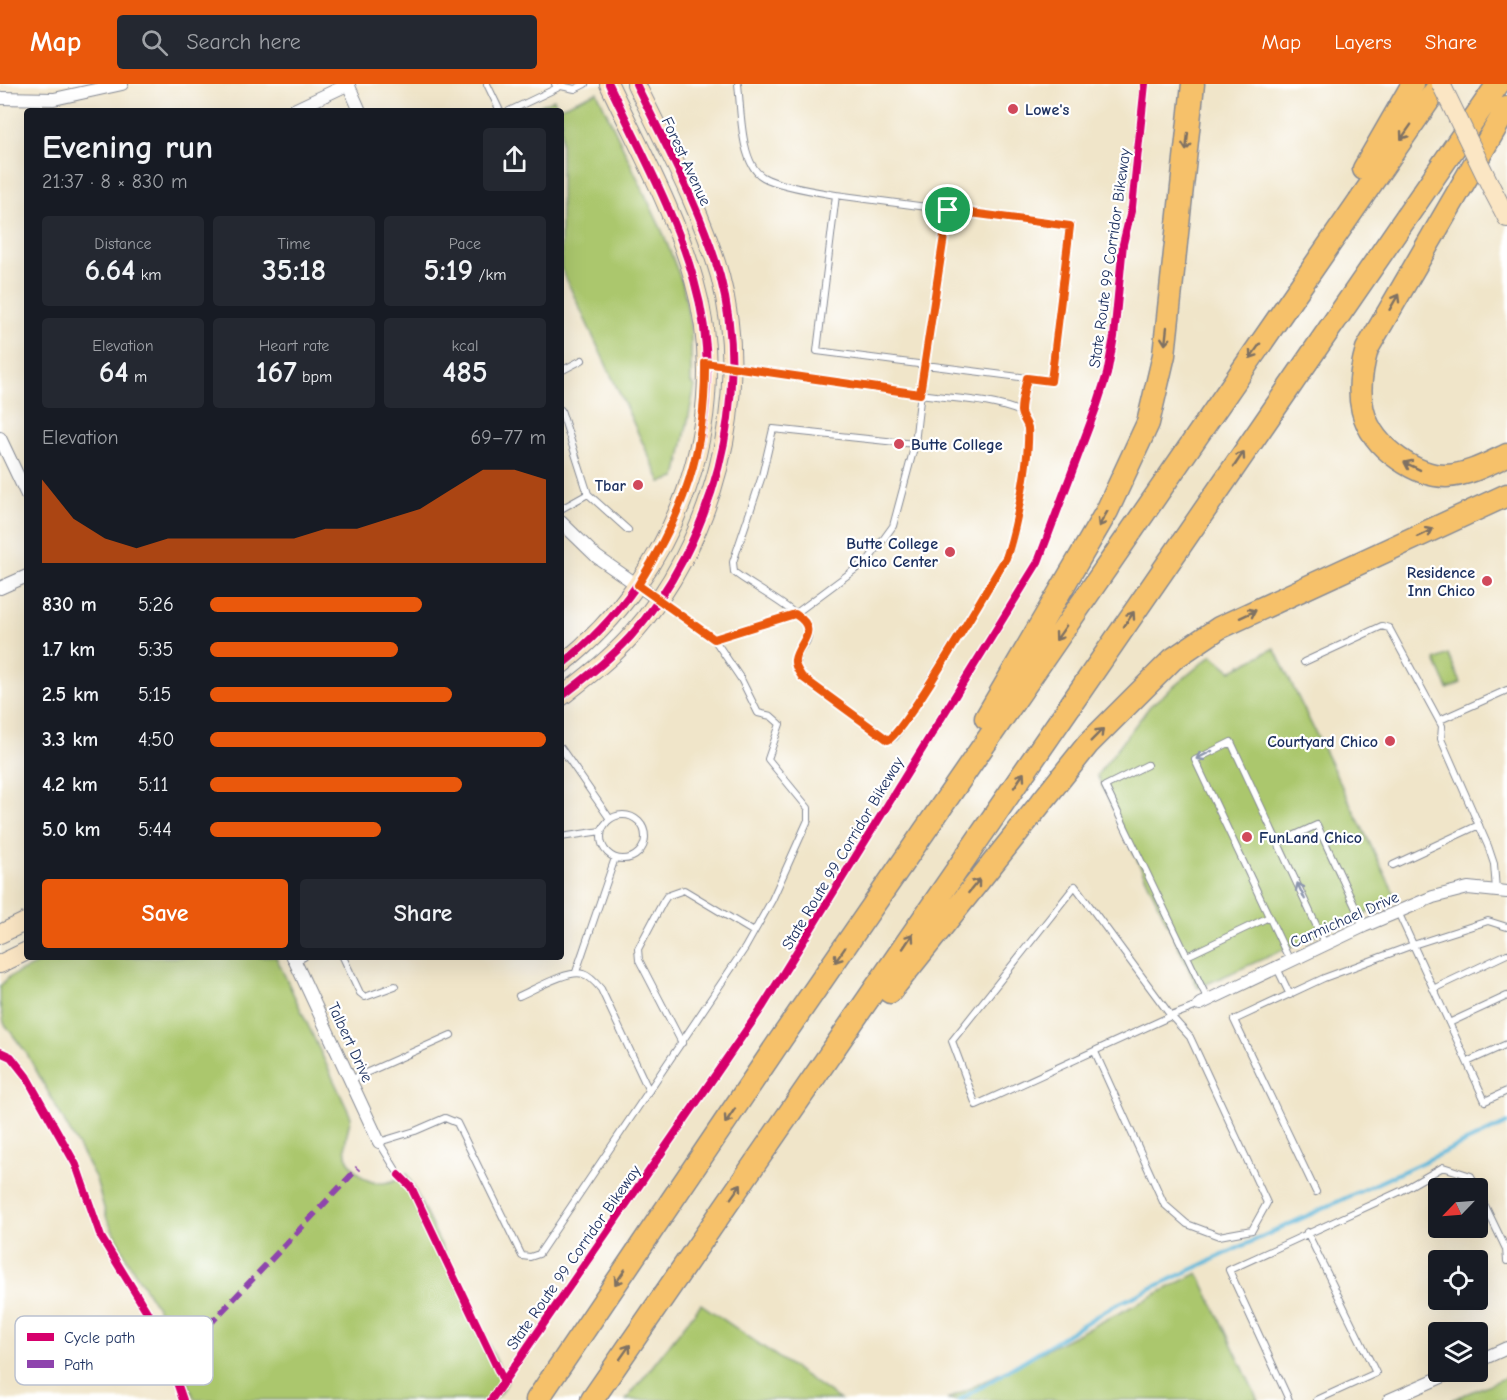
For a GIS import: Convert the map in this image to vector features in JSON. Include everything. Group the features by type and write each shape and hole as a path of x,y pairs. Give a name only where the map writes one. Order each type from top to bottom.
{"highway":[{"path":"920,837 985,719 1107,512 1148,423 1164,355 1193,84"},
{"path":"1288,303 1413,84"},
{"path":"537,1400 920,837 1440,84"},
{"path":"592,1400 1498,84"},
{"path":"1507,108 1367,349 1360,374 1360,404 1370,431 1385,450 1414,469 1445,476 1476,470 1507,455"},
{"path":"839,1041 878,1006 1088,744 1173,659 1219,628 1507,495"}],"street":[{"path":"0,98 54,105 122,84"},
{"path":"298,108 349,84 359,108"},
{"path":"564,663 585,646 638,585 664,544 682,505 696,461 706,395 705,337 691,270 677,230 609,84"},
{"name":"Forest Avenue","path":"564,695 613,654 659,600 694,541 728,433 732,366 729,322 720,276 698,216 636,84"},
{"path":"1440,84 1507,218"},
{"path":"0,438 24,489"},
{"path":"564,525 597,557 659,600"},
{"path":"0,588 24,577"},
{"name":"Carmichael Drive","path":"1204,1003 1364,926 1433,897 1468,888 1501,891"},
{"path":"0,934 24,922"},
{"path":"0,964 24,952"},
{"name":"Talbert Drive","path":"299,960 379,1142"},
{"path":"1488,1357 1507,1348"},
{"path":"1389,1400 1430,1382"}],"lane":[{"path":"487,84 499,108"},
{"path":"514,108 559,86 575,89 585,84"},
{"path":"738,84 746,154 763,177 836,195 1070,226 1051,381 817,351 836,195"},
{"path":"714,639 795,614 869,559 893,526 915,444 924,365 948,210"},
{"path":"564,369 582,360"},
{"path":"705,363 1009,407 1021,412"},
{"path":"915,444 773,429 762,476 733,562 734,572 743,580 801,618 808,630 806,640 795,658 795,667 802,677 888,740 895,737 1006,558 1014,536 1027,449 1028,427 1021,412 1027,378"},
{"path":"564,419 588,494 628,530"},
{"path":"564,507 588,494"},
{"path":"399,1175 379,1142 415,1131 445,1118 457,1123 522,1256 530,1257 543,1249 754,932 808,820 808,808 768,759 779,730 777,719 758,713 741,679 714,639 659,600"},
{"path":"1304,662 1382,626 1389,628 1440,720 1441,739 1492,856 1501,891"},
{"path":"1440,720 1507,690"},
{"path":"1290,961 1195,760 1231,742 1326,944"},
{"path":"564,752 610,819"},
{"path":"1095,1052 1164,1204 1187,1224 1219,1236 1252,1230 1267,1203 1190,1036 1171,1016 1075,886 952,1041 976,1105 1171,1016 1204,1003 1186,956 1105,786 1147,765"},
{"path":"616,816 631,817 637,820 645,833 645,840 638,853 626,859 615,858 602,845 602,831 610,819 616,816"},
{"path":"1278,843 1317,825 1364,926"},
{"path":"1393,865 1479,825"},
{"path":"564,837 602,831"},
{"path":"576,972 615,858"},
{"path":"682,1043 639,960 638,949 663,902 667,896 684,890 754,932"},
{"path":"1398,912 1485,1101 1507,1091"},
{"path":"1186,956 1269,917"},
{"path":"1316,1192 1234,1020 1324,978 1413,945 1488,921 1507,927"},
{"path":"1433,988 1507,954"},
{"path":"344,960 360,993 365,997 395,986"},
{"path":"1277,968 1290,994"},
{"path":"519,996 576,972 588,976 602,989 649,1091"},
{"path":"1449,1023 1507,996"},
{"path":"350,1080 451,1035"},
{"path":"1467,1062 1507,1044"},
{"path":"1289,1400 1229,1270 1307,1232 1392,1195 1443,1167 1471,1178"},
{"path":"1488,1212 1506,1249 1507,1261"},
{"path":"1307,1232 1376,1373 1317,1400"}],"green space":[{"path":"597,92 663,233 683,285 691,331 691,383 695,386 676,478 661,482 564,274 564,108 558,108"},
{"path":"554,99 558,108 534,108"},
{"name":"FunLand Chico","path":"1274,648 1397,899 1198,988 1097,775 1150,706 1212,655 1231,671"},
{"path":"1448,654 1461,683 1448,689 1435,660"},
{"path":"45,960 277,960 351,1117 346,1140 347,1158 359,1174 372,1182 386,1183 407,1174 507,1383 495,1400 195,1400 189,1385 213,1385 213,1316 161,1316 130,1265 107,1219 96,1179 27,1054 4,1023 0,1004 0,986 9,977"},
{"path":"1198,1273 1258,1400 947,1400"},
{"path":"701,1304 840,1400 626,1400"},
{"path":"1507,1377 1507,1400 1451,1400"}],"waterway":[{"path":"960,1400 1113,1306 1507,1123"}],"marked path":[{"path":"213,1321 358,1168"}],"cycle path":[{"path":"564,662 601,628 636,587 664,541 686,492 700,440 707,387 705,334 694,280 686,255 656,180 609,84"},
{"path":"564,695 630,637 659,600 684,558 704,514 718,467 728,419 732,370 729,322 720,276 693,202 636,84"},
{"name":"State Route 99 Corridor Bikeway","path":"491,1400 763,1006 1038,562 1107,374 1114,337 1123,244 1132,207 1145,84"},
{"path":"0,1052 11,1057 26,1076 76,1165 101,1237 150,1316"},
{"path":"399,1175 411,1187 504,1382"},
{"path":"178,1385 183,1400"}],"place":[{"name":"Lowe's","path":"1013,109"},
{"name":"Butte College","path":"899,444"},
{"name":"Tbar","path":"638,485"},
{"name":"Butte College Chico Center","path":"950,552"},
{"name":"Residence Inn Chico","path":"1487,581"},
{"name":"Courtyard Chico","path":"1390,741"},
{"name":"FunLand Chico","path":"1247,837"}],"route":[{"path":"948,210 1070,226 1051,381 1027,378 1023,399 1021,412 1028,427 1027,449 1014,536 1006,558 914,707 895,737 888,740 802,677 795,667 795,658 806,640 808,630 801,618 795,614 714,639 638,585 664,544 682,505 696,461 706,395 705,363 920,394 948,210"}]}
